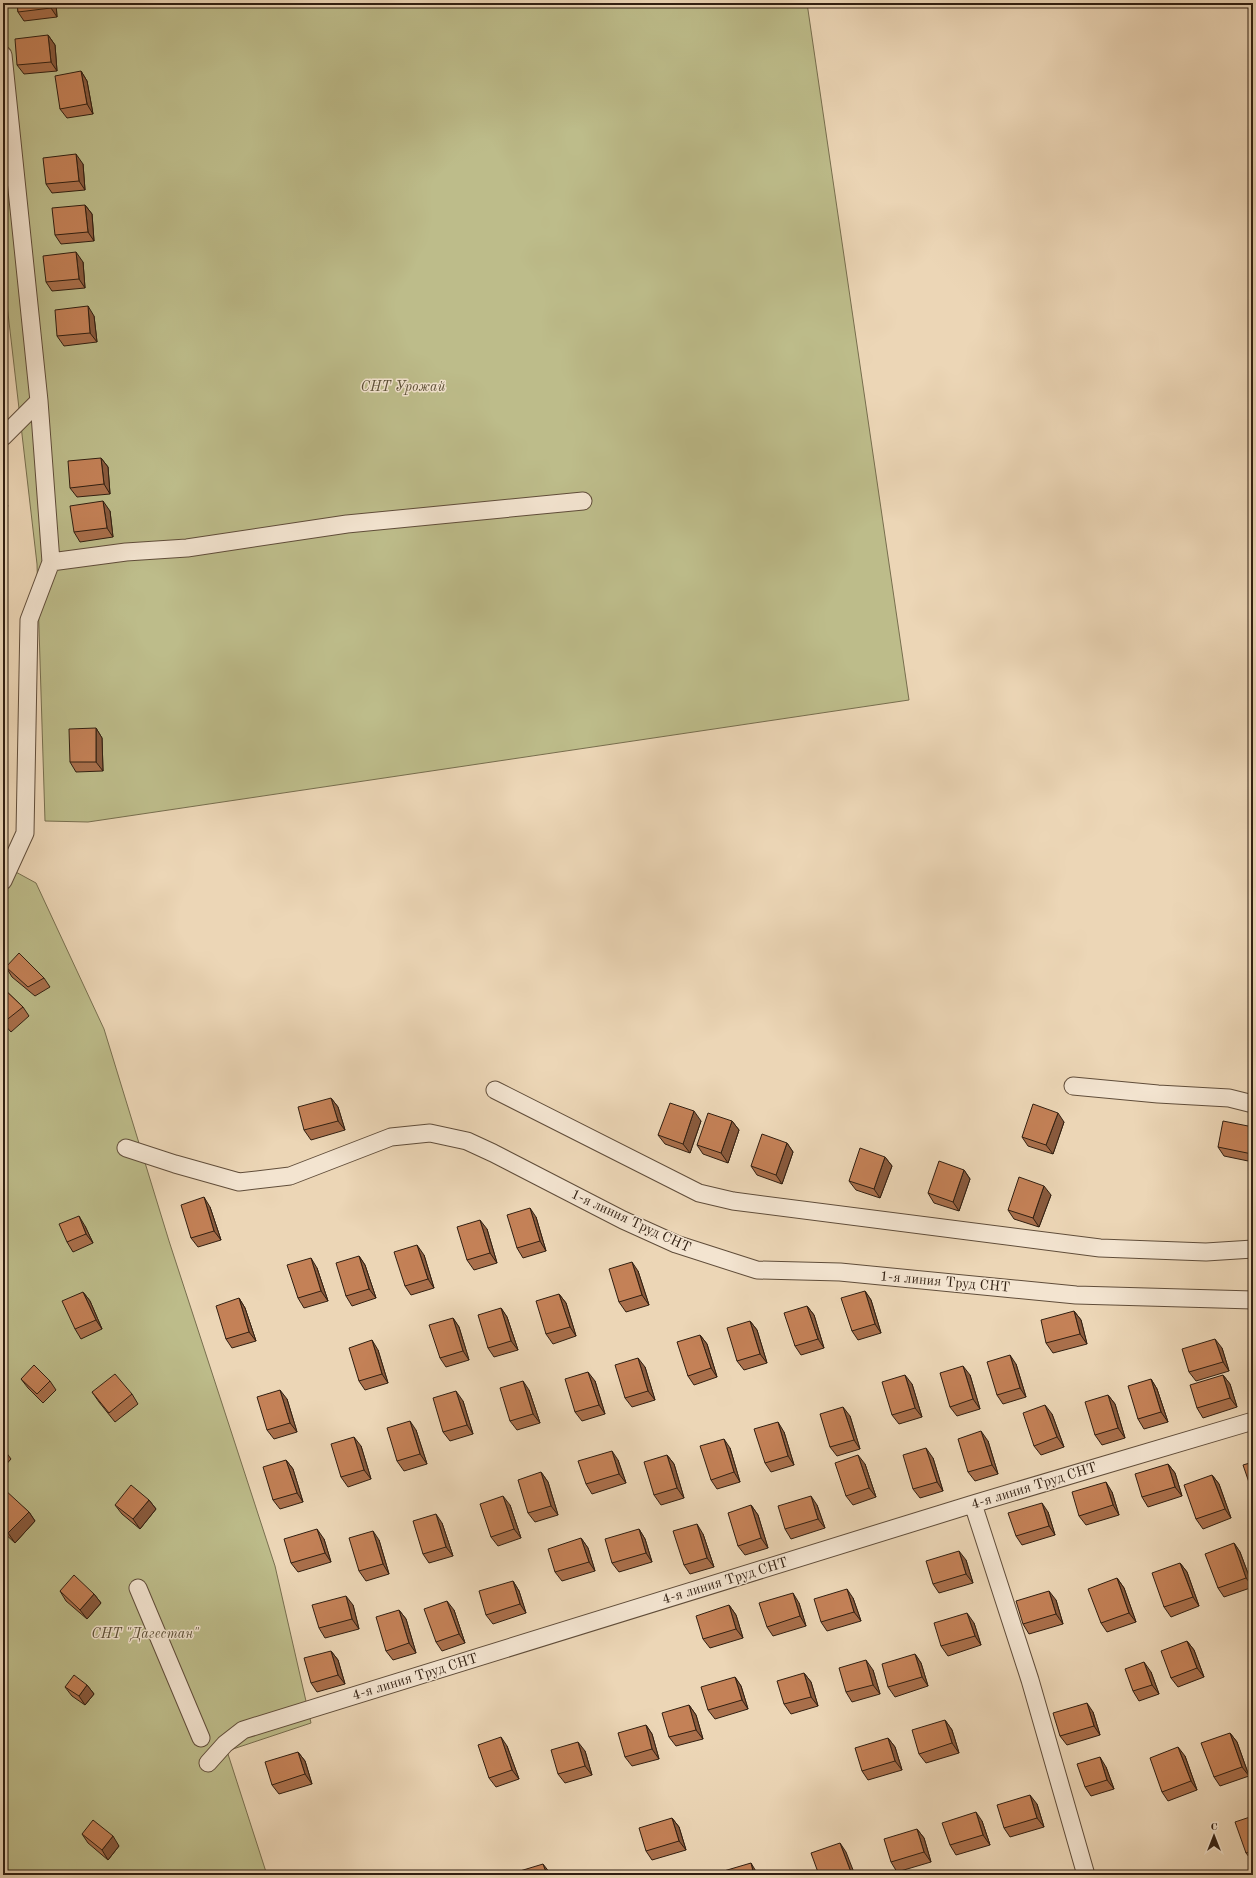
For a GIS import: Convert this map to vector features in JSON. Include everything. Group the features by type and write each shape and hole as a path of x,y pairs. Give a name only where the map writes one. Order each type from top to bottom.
{"street":[{"path":"3,54 8,158 38,401 51,562 29,620 25,833 3,881"},
{"path":"3,437 38,401"},
{"path":"51,562 126,552 187,548 347,524 583,501"},
{"path":"1073,1086 1158,1094 1229,1098 1253,1104"},
{"path":"496,1090 699,1193 733,1201 1100,1248 1206,1252 1253,1249"},
{"name":"1-я линия Труд СНТ","path":"126,1148 175,1164 239,1182 290,1176 392,1137 430,1133 466,1141 493,1153 622,1220 676,1244 757,1270 840,1272 1076,1295 1253,1300"},
{"name":"4-я линия Труд СНТ","path":"208,1763 225,1744 243,1730 973,1504 1253,1421"},
{"path":"973,1504 1030,1680 1086,1875"},
{"path":"138,1588 201,1738"}],"green space":[{"name":"СНТ Урожай","path":"3,3 807,3 909,700 88,822 45,821 37,564 3,270"},
{"name":"СНТ \"Дагестан\"","path":"3,865 36,883 104,1029 169,1241 275,1566 311,1723 227,1751 267,1875 3,1875"}],"building":[{"path":"17,3 50,3 51,8 18,12"},
{"path":"48,35 51,62 17,65 15,39"},
{"path":"81,71 87,104 60,109 55,76"},
{"path":"76,154 79,181 46,184 43,158"},
{"path":"85,205 88,232 55,235 52,208"},
{"path":"76,252 79,279 46,282 43,256"},
{"path":"88,306 90,333 57,336 55,310"},
{"path":"101,458 104,484 70,488 68,461"},
{"path":"103,501 107,528 74,532 70,506"},
{"path":"96,728 96,762 70,762 69,729"},
{"path":"19,953 44,978 28,987 6,967"},
{"path":"3,988 23,1007 4,1022 3,1021"},
{"path":"331,1098 338,1121 304,1130 298,1107"},
{"path":"670,1103 694,1111 683,1144 658,1135"},
{"path":"1033,1104 1058,1113 1046,1145 1022,1137"},
{"path":"708,1113 732,1121 721,1153 697,1145"},
{"path":"1223,1121 1253,1127 1252,1154 1218,1147"},
{"path":"762,1134 787,1143 776,1175 751,1166"},
{"path":"860,1148 885,1157 874,1189 849,1181"},
{"path":"939,1161 964,1170 953,1202 928,1193"},
{"path":"1019,1177 1044,1186 1033,1218 1008,1210"},
{"path":"204,1197 214,1231 191,1238 181,1205"},
{"path":"530,1208 540,1241 517,1248 507,1215"},
{"path":"79,1216 86,1234 67,1242 59,1224"},
{"path":"480,1220 490,1253 467,1260 457,1227"},
{"path":"417,1245 428,1279 405,1286 394,1252"},
{"path":"359,1256 369,1289 346,1296 336,1263"},
{"path":"311,1258 321,1291 298,1298 287,1265"},
{"path":"632,1262 642,1295 619,1302 609,1269"},
{"path":"865,1291 875,1324 852,1331 841,1298"},
{"path":"83,1292 96,1320 75,1329 62,1301"},
{"path":"559,1294 570,1327 546,1334 536,1301"},
{"path":"239,1298 249,1332 226,1339 216,1306"},
{"path":"807,1306 818,1339 795,1346 784,1313"},
{"path":"501,1308 511,1341 488,1348 478,1315"},
{"path":"1074,1311 1080,1334 1046,1343 1041,1320"},
{"path":"453,1318 463,1351 440,1358 429,1325"},
{"path":"750,1321 760,1354 737,1361 727,1328"},
{"path":"700,1335 711,1368 688,1376 677,1342"},
{"path":"1215,1339 1223,1362 1189,1372 1182,1349"},
{"path":"372,1340 382,1374 359,1381 349,1348"},
{"path":"1010,1355 1020,1388 997,1395 987,1362"},
{"path":"638,1358 648,1391 625,1398 615,1365"},
{"path":"34,1365 50,1381 37,1394 21,1379"},
{"path":"963,1366 973,1399 950,1407 940,1373"},
{"path":"588,1372 599,1405 575,1412 565,1379"},
{"path":"115,1374 132,1394 109,1413 92,1392"},
{"path":"905,1375 915,1408 892,1415 882,1382"},
{"path":"1223,1375 1230,1398 1197,1408 1190,1385"},
{"path":"1151,1379 1161,1412 1138,1419 1128,1386"},
{"path":"523,1381 533,1414 510,1421 500,1388"},
{"path":"280,1390 290,1423 267,1430 257,1397"},
{"path":"456,1391 467,1425 443,1432 433,1398"},
{"path":"1108,1395 1118,1428 1095,1435 1085,1402"},
{"path":"1045,1405 1057,1437 1034,1446 1023,1413"},
{"path":"843,1407 854,1440 830,1447 820,1414"},
{"path":"410,1421 420,1454 397,1461 387,1428"},
{"path":"778,1422 788,1456 765,1463 754,1429"},
{"path":"981,1431 992,1465 968,1472 958,1439"},
{"path":"354,1437 364,1470 341,1477 331,1444"},
{"path":"724,1439 734,1472 711,1480 700,1446"},
{"path":"926,1448 937,1482 913,1489 903,1455"},
{"path":"612,1451 619,1474 586,1484 578,1461"},
{"path":"667,1455 677,1488 654,1495 644,1462"},
{"path":"858,1455 869,1488 846,1496 835,1463"},
{"path":"286,1460 297,1493 273,1500 263,1467"},
{"path":"1253,1462 1253,1494 1243,1465"},
{"path":"1168,1464 1175,1487 1142,1497 1135,1474"},
{"path":"541,1472 551,1506 528,1513 518,1480"},
{"path":"1212,1475 1225,1509 1196,1519 1184,1485"},
{"path":"1106,1482 1113,1505 1079,1516 1072,1492"},
{"path":"131,1485 149,1500 133,1519 115,1505"},
{"path":"4,1489 29,1512 8,1533 3,1529"},
{"path":"503,1496 514,1529 491,1537 480,1504"},
{"path":"811,1496 818,1519 785,1529 778,1506"},
{"path":"1042,1503 1049,1526 1016,1536 1008,1513"},
{"path":"751,1505 761,1538 738,1546 728,1513"},
{"path":"436,1514 446,1547 423,1554 413,1521"},
{"path":"697,1524 707,1558 684,1565 673,1531"},
{"path":"317,1529 325,1553 291,1563 284,1539"},
{"path":"639,1529 646,1553 612,1563 605,1539"},
{"path":"373,1531 383,1564 359,1571 349,1538"},
{"path":"581,1538 589,1562 555,1572 548,1549"},
{"path":"1234,1543 1246,1578 1218,1588 1205,1554"},
{"path":"959,1551 966,1574 933,1584 926,1561"},
{"path":"1180,1563 1193,1597 1164,1607 1152,1573"},
{"path":"74,1575 94,1594 80,1610 60,1591"},
{"path":"1117,1578 1129,1613 1101,1623 1088,1589"},
{"path":"513,1581 520,1604 486,1615 479,1591"},
{"path":"847,1589 854,1612 821,1622 814,1599"},
{"path":"1049,1591 1056,1614 1023,1624 1016,1601"},
{"path":"793,1593 800,1616 767,1627 759,1603"},
{"path":"346,1596 352,1619 319,1628 312,1605"},
{"path":"447,1601 459,1634 436,1642 424,1609"},
{"path":"729,1605 736,1629 703,1639 696,1616"},
{"path":"399,1610 409,1643 386,1651 376,1617"},
{"path":"967,1613 975,1636 941,1646 934,1623"},
{"path":"1187,1641 1197,1668 1171,1678 1161,1651"},
{"path":"331,1651 338,1675 311,1683 304,1658"},
{"path":"915,1654 922,1677 888,1687 882,1664"},
{"path":"866,1660 873,1685 846,1692 839,1668"},
{"path":"1144,1662 1152,1685 1133,1691 1125,1669"},
{"path":"804,1673 811,1697 784,1704 777,1681"},
{"path":"74,1675 87,1685 79,1696 65,1687"},
{"path":"735,1677 742,1700 708,1710 701,1687"},
{"path":"1087,1703 1094,1726 1060,1736 1053,1713"},
{"path":"689,1705 696,1730 669,1737 662,1713"},
{"path":"945,1720 952,1743 919,1754 912,1730"},
{"path":"646,1725 652,1749 625,1757 618,1733"},
{"path":"1230,1733 1242,1767 1214,1777 1201,1743"},
{"path":"501,1737 512,1770 489,1778 478,1745"},
{"path":"888,1738 895,1761 862,1771 855,1748"},
{"path":"578,1742 585,1766 558,1774 551,1750"},
{"path":"1178,1747 1191,1781 1162,1792 1150,1758"},
{"path":"298,1752 305,1774 272,1785 265,1762"},
{"path":"1100,1757 1107,1780 1085,1787 1077,1764"},
{"path":"1030,1795 1037,1818 1004,1828 997,1805"},
{"path":"976,1812 983,1835 950,1845 942,1823"},
{"path":"1253,1816 1253,1850 1246,1853 1235,1822"},
{"path":"672,1818 679,1841 646,1851 639,1828"},
{"path":"93,1820 113,1836 102,1850 82,1834"},
{"path":"917,1829 924,1852 891,1862 884,1839"},
{"path":"840,1843 852,1875 819,1875 811,1853"},
{"path":"751,1863 754,1875 718,1875 717,1873"},
{"path":"543,1864 547,1875 510,1875 510,1874"}]}
